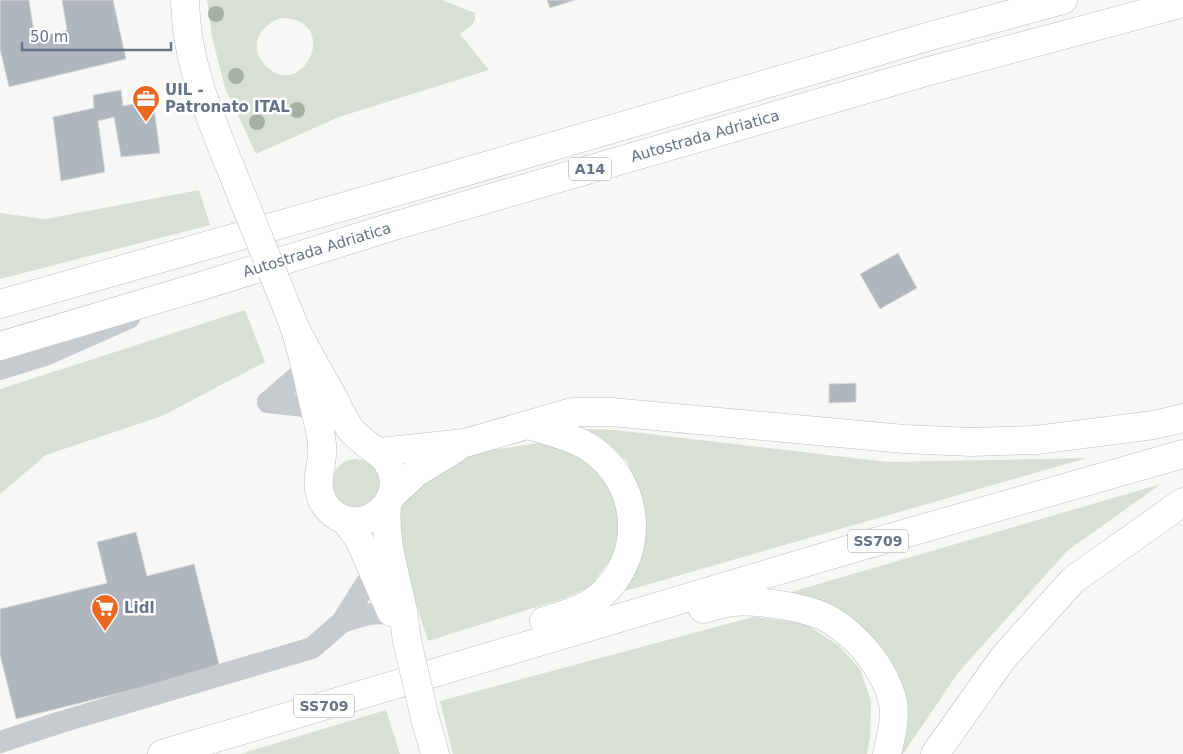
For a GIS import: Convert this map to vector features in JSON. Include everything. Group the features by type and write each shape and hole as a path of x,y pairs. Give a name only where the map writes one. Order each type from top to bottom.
{"main road":[{"name":"A14","path":"0,304 427,183 934,35 1063,0"},
{"path":"185,2 190,48 206,109 294,327 323,446 318,483 320,495 325,505 333,514 345,520 367,520 378,514 417,472 465,444"},
{"name":"Autostrada Adriatica","path":"0,346 404,224 919,73 1183,3"},
{"path":"294,327 350,428 387,461 392,472 394,483 386,522 388,547 403,609 407,641 435,754"},
{"path":"320,471 325,460 334,452 344,447 356,445 373,450 465,444 572,412 611,412 904,439 971,442 1036,440 1154,425 1183,418"},
{"path":"486,657 508,634 578,610 600,596 615,578 626,560 633,528 632,508 625,491 616,474 605,461 591,449 576,440 529,425"},
{"name":"SS709","path":"162,754 852,549 1183,454"},
{"path":"935,754 1003,658 1073,580 1183,502"},
{"path":"345,520 359,539 392,615 407,641"},
{"path":"574,631 622,630 731,602 766,603 803,610 831,620 855,639 877,665 892,698 893,728 887,754"}],"lane":[{"path":"0,369 45,355 198,287"},
{"path":"305,367 289,385 268,402 300,405 316,414"},
{"path":"0,742 61,722 312,648 342,622 374,573"},
{"path":"342,622 372,613 383,612 392,615"}],"shaded area":[{"path":"207,0 442,0 475,13 473,23 460,34 489,70 339,117 256,154 225,88 212,37","holes":["282,18 300,22 310,32 313,44 310,57 303,68 292,74 279,74 265,65 260,58 257,50 259,37 268,25"]},
{"path":"199,190 210,225 0,279 0,213 45,219"},
{"path":"245,310 265,362 162,416 46,455 0,494 0,389"},
{"path":"586,429 615,430 888,462 1087,458 625,591 643,546 641,500 627,461"},
{"path":"545,442 571,446 596,465 611,486 620,520 615,554 590,587 562,599 428,641 396,542 396,514 404,496 421,478 473,453"},
{"path":"356,459 365,461 373,466 378,474 380,483 378,492 373,500 365,505 356,507 347,505 339,500 334,492 332,483 334,474 339,466 347,461"},
{"path":"1161,484 1067,551 958,673 903,754 893,754 904,720 893,664 857,623 791,592"},
{"path":"753,617 804,623 838,645 860,669 871,701 870,738 867,754 453,754 440,701"},
{"path":"386,710 400,754 240,754"}],"building":[{"path":"0,0 29,0 35,38 67,30 62,0 113,0 126,59 9,87 0,49"},
{"path":"547,0 575,0 550,8"},
{"path":"121,90 123,106 153,100 160,153 121,157 114,117 98,121 105,172 61,181 53,117 94,108 93,95"},
{"path":"898,253 917,288 880,309 860,274"},
{"path":"856,383 856,402 829,403 829,384"},
{"name":"Lidl","path":"136,532 147,576 194,564 220,668 16,719 0,655 0,609 107,583 97,542"}],"place":[{"name":"UIL - Patronato ITAL","path":"146,123"},
{"name":"Lidl","path":"105,632"}]}
